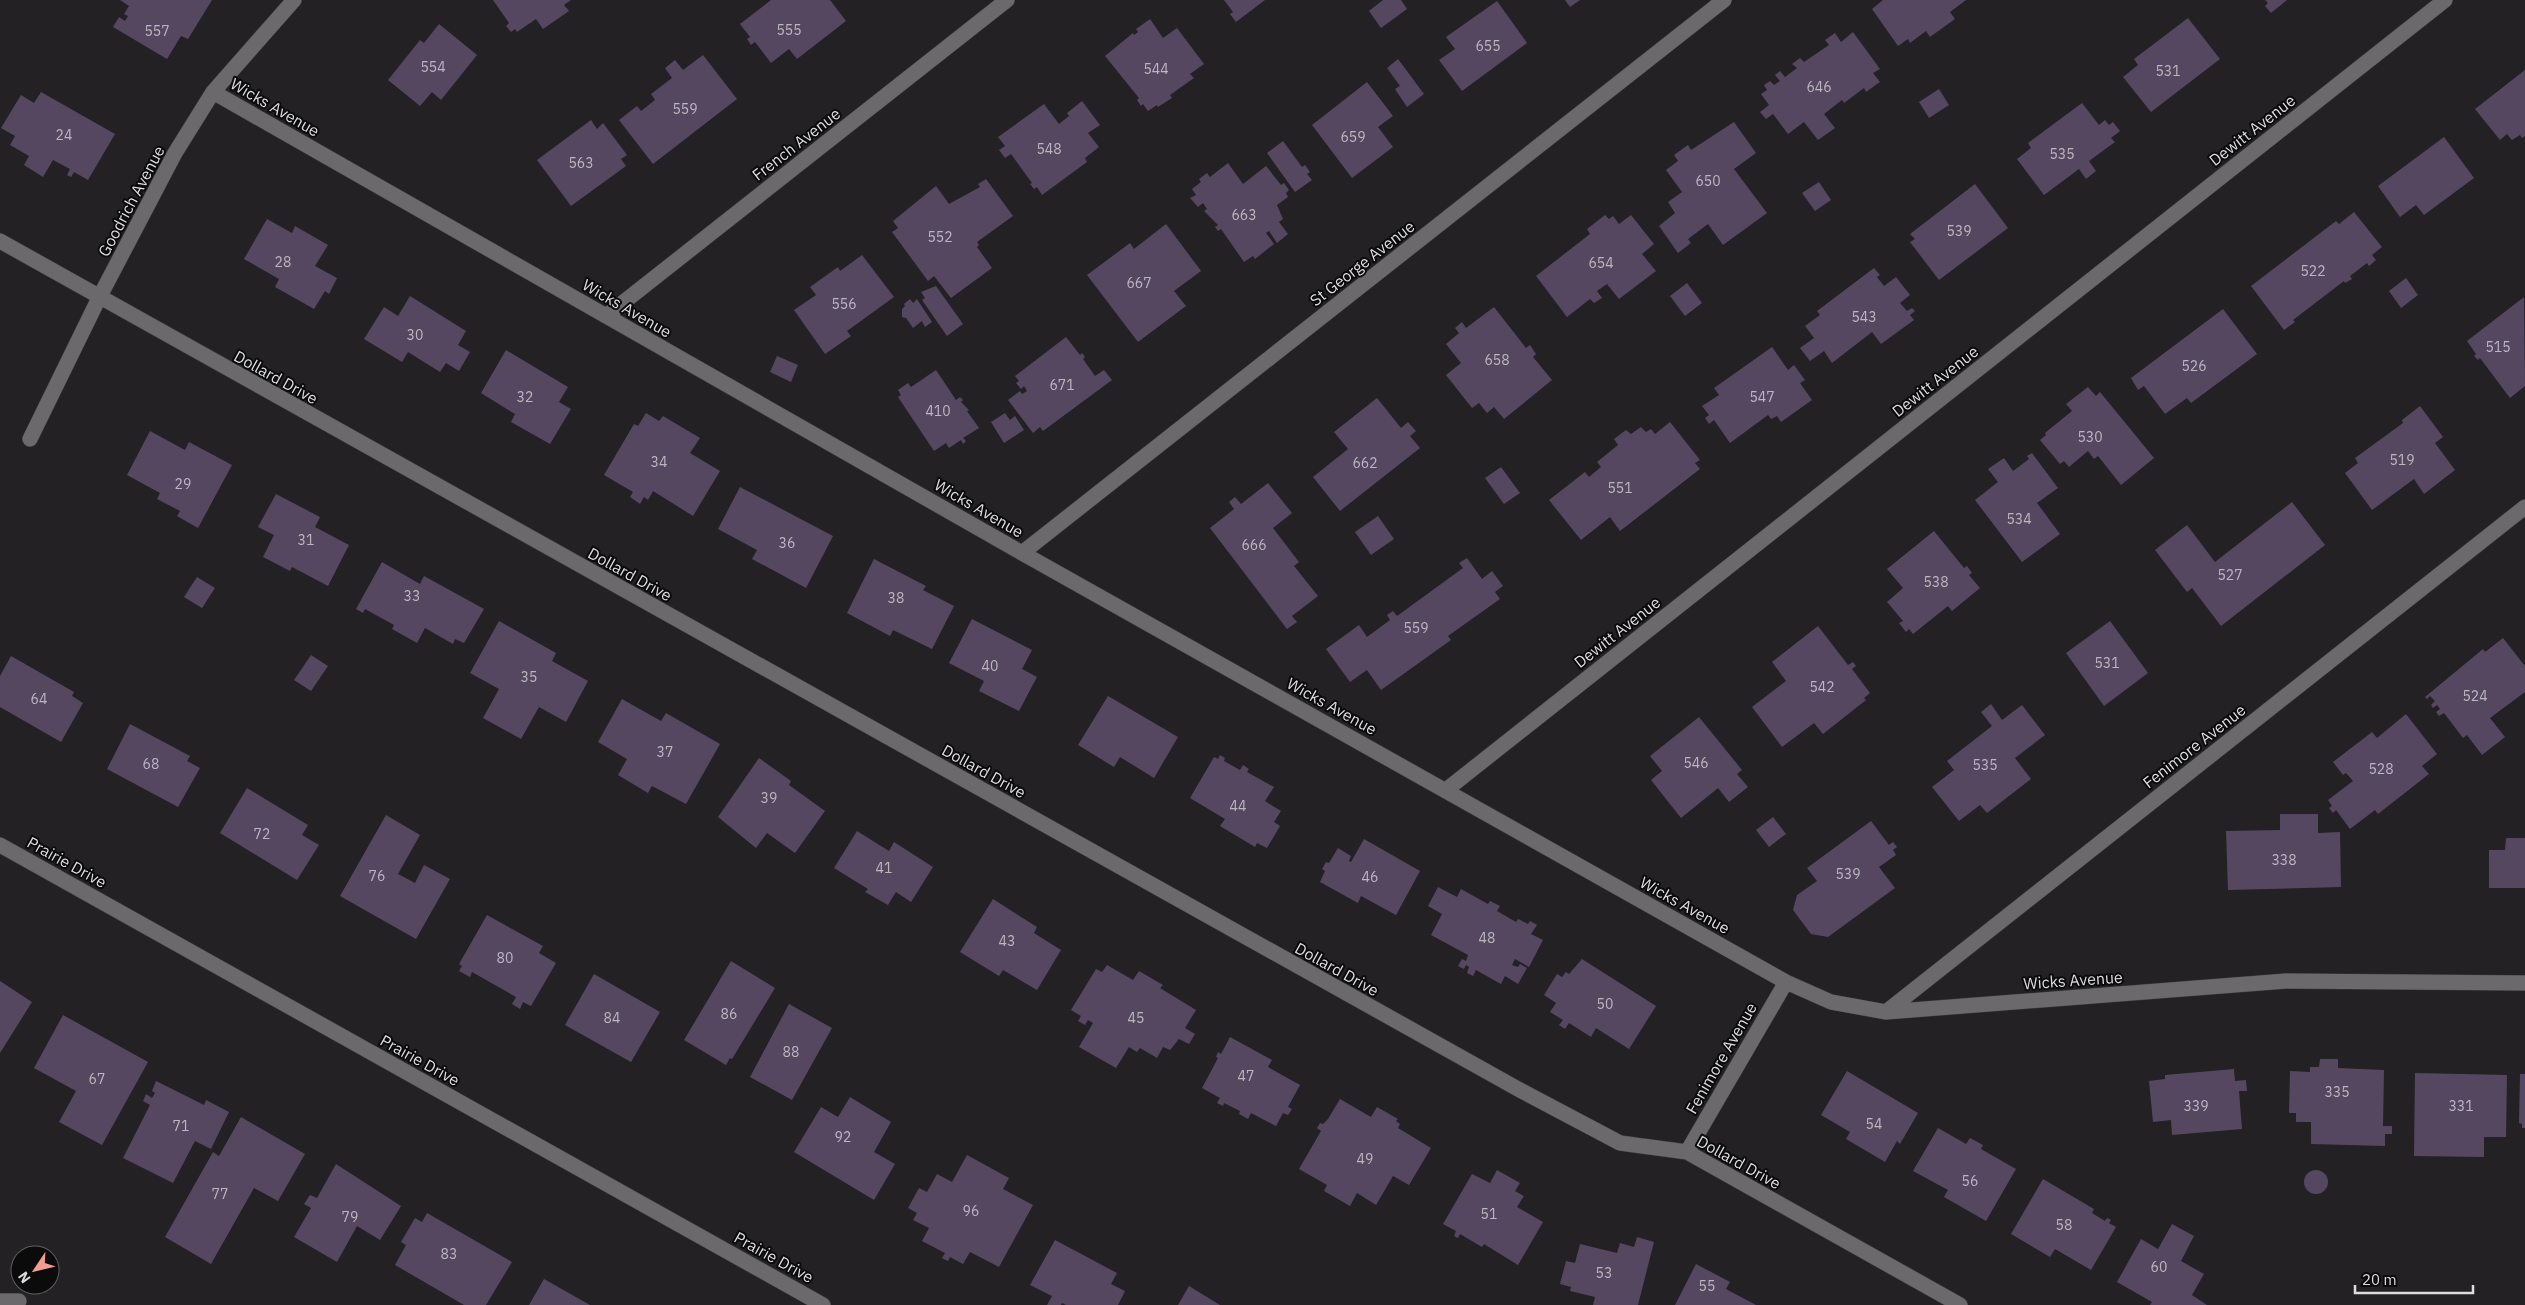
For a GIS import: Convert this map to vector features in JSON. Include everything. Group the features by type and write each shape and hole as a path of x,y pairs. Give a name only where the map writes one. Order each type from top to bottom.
{"street":[{"name":"Goodrich Avenue","path":"30,439 99,298 175,153 213,92 294,0"},
{"name":"French Avenue","path":"606,316 1007,0"},
{"name":"St George Avenue","path":"1022,553 1724,0"},
{"name":"Dewitt Avenue","path":"1446,790 2445,0"},
{"name":"Wicks Avenue","path":"213,92 1022,553 1786,982 1831,1002 1886,1012 2286,981 2525,982"},
{"name":"Dollard Drive","path":"0,241 1518,1089 1620,1143 1687,1152 1960,1305"},
{"name":"Fenimore Avenue","path":"1886,1012 2525,507"},
{"name":"Prairie Drive","path":"0,844 823,1305"},
{"name":"Fenimore Avenue","path":"1687,1152 1786,982"},
{"path":"0,1301 19,1301"}],"building":[{"path":"120,0 212,0 188,39 181,36 167,59 113,27 119,17 125,21 128,16 124,14 129,6"},
{"path":"493,0 571,0 564,5 569,11 543,29 536,19 517,32 515,29 511,32 506,26 509,23"},
{"path":"771,0 830,0 846,21 797,59 789,49 771,63 755,42 751,45 747,39 750,37 740,24"},
{"path":"1224,0 1265,0 1236,22 1230,14 1233,12"},
{"path":"1383,0 1401,0 1407,9 1381,28 1369,11"},
{"path":"1565,0 1580,0 1570,7"},
{"path":"1883,0 1966,0 1950,12 1955,19 1930,37 1926,31 1910,43 1908,39 1898,46 1872,9"},
{"path":"2265,0 2287,0 2271,13 2265,6 2268,3"},
{"path":"1497,1 1527,43 1462,91 1439,60 1455,49 1446,37"},
{"path":"2188,18 2220,59 2151,112 2123,77 2138,65 2134,59"},
{"path":"1150,19 1163,38 1177,28 1204,64 1190,74 1194,78 1170,95 1172,98 1148,111 1143,104 1141,106 1137,100 1139,98 1105,56 1133,33 1134,35 1138,32 1136,29"},
{"path":"439,24 477,55 441,100 432,92 420,106 388,80 420,40 424,43"},
{"path":"1853,32 1880,69 1873,73 1880,82 1866,92 1864,88 1844,103 1842,100 1824,114 1835,128 1818,140 1804,122 1788,134 1773,114 1766,119 1760,112 1769,105 1761,94 1767,90 1764,85 1770,81 1774,85 1780,81 1775,75 1780,71 1785,77 1797,68 1792,64 1800,58 1804,62 1829,45 1825,40 1835,33 1841,42"},
{"path":"703,55 737,99 653,164 619,120 637,106 641,111 655,100 651,94 672,78 665,68 675,60 683,70"},
{"path":"1398,59 1424,94 1407,107 1395,89 1400,86 1387,68"},
{"path":"2525,70 2525,136 2522,138 2520,135 2512,140 2507,134 2500,140 2475,109"},
{"path":"1367,82 1393,116 1378,127 1393,147 1352,178 1312,125"},
{"path":"1939,89 1949,105 1929,118 1919,102"},
{"path":"41,92 115,134 88,180 74,172 71,177 67,175 70,169 53,160 43,177 24,165 29,156 10,145 15,136 1,128 21,95 34,103"},
{"path":"1082,101 1100,125 1088,133 1099,147 1085,158 1087,162 1042,195 1037,187 1034,189 1030,184 1032,183 1011,154 1005,158 999,150 1005,146 998,137 1044,104 1059,124 1069,116 1067,113"},
{"path":"2082,103 2099,125 2105,120 2109,125 2113,122 2120,131 2111,138 2115,142 2089,161 2096,171 2086,179 2079,169 2044,195 2017,159 2031,148 2028,143"},
{"path":"591,120 597,129 603,123 627,155 621,159 626,166 571,206 537,160"},
{"path":"1734,122 1756,153 1734,169 1767,213 1723,245 1708,224 1688,239 1691,243 1678,253 1659,226 1675,213 1668,202 1682,192 1666,170 1678,161 1674,155 1688,145 1691,150"},
{"path":"2444,137 2474,178 2424,215 2416,205 2400,217 2378,186"},
{"path":"1283,141 1302,167 1305,165 1310,172 1307,174 1312,180 1295,192 1267,153"},
{"path":"1228,163 1243,184 1266,166 1281,185 1284,183 1289,190 1286,193 1288,197 1277,205 1283,219 1279,222 1288,234 1277,243 1269,231 1266,233 1274,244 1255,259 1253,256 1244,262 1221,229 1218,231 1215,227 1218,225 1204,211 1207,209 1203,203 1198,207 1190,198 1196,195 1192,189 1201,182 1199,179 1207,173 1210,177"},
{"path":"986,179 1013,216 977,242 979,245 977,247 992,268 951,298 934,276 928,281 892,232 898,228 893,221 936,186 949,204 980,187 978,184"},
{"path":"1819,182 1831,200 1815,211 1802,193"},
{"path":"1975,184 2008,228 1939,280 1910,242 1915,239 1910,234"},
{"path":"2354,212 2382,247 2372,255 2376,260 2369,266 2367,263 2350,276 2352,279 2345,283 2344,281 2293,320 2295,322 2284,330 2251,286 2336,221 2339,224"},
{"path":"1605,215 1609,219 1613,216 1619,224 1631,215 1654,244 1642,254 1656,271 1619,299 1607,284 1597,291 1602,298 1594,303 1590,299 1567,317 1536,276 1590,234 1587,229"},
{"path":"267,219 292,233 295,226 328,245 315,266 337,278 329,294 325,291 314,309 275,287 279,279 244,259"},
{"path":"1166,224 1201,271 1174,291 1186,306 1138,342 1087,275 1130,243 1134,249"},
{"path":"862,255 894,297 847,331 851,336 825,354 794,310 816,295 810,287 838,267 840,271"},
{"path":"1874,268 1880,275 1877,277 1884,286 1896,277 1910,295 1900,303 1907,311 1912,308 1915,311 1910,315 1914,320 1881,344 1872,332 1832,363 1824,351 1810,361 1800,348 1814,338 1805,326 1820,315 1817,311"},
{"path":"2406,278 2418,295 2401,308 2389,291"},
{"path":"1687,283 1702,303 1685,316 1670,296"},
{"path":"936,286 963,324 947,336 922,300 925,298 921,292"},
{"path":"410,296 466,331 458,345 470,352 459,371 446,363 440,372 408,352 402,362 364,339 384,307 398,316"},
{"path":"2524,297 2525,386 2510,398 2480,358 2478,360 2474,356 2476,354 2467,341"},
{"path":"910,299 913,303 917,299 932,322 925,327 922,321 913,328 906,318 902,317 904,304"},
{"path":"1494,307 1526,348 1530,345 1536,354 1533,357 1552,380 1504,419 1494,407 1487,413 1479,403 1472,408 1446,375 1461,363 1446,344 1459,333 1455,328 1462,322 1466,328"},
{"path":"2223,309 2257,354 2191,403 2187,398 2165,414 2144,386 2138,390 2131,378"},
{"path":"1066,337 1080,355 1082,353 1085,357 1083,359 1095,376 1104,370 1112,380 1043,431 1040,427 1033,433 1008,400 1020,391 1022,394 1027,391 1024,386 1021,389 1016,383 1019,381 1015,376"},
{"path":"1772,347 1788,370 1794,365 1805,380 1800,383 1812,400 1781,422 1777,416 1771,419 1768,415 1730,443 1714,420 1709,424 1705,418 1709,415 1702,406 1719,395 1714,388"},
{"path":"506,350 568,387 559,402 571,409 550,444 511,422 515,414 481,393"},
{"path":"777,356 798,365 791,382 770,372"},
{"path":"936,370 956,400 960,397 963,400 961,402 969,410 967,411 979,428 963,438 966,441 963,444 961,440 949,448 946,443 934,451 898,397 901,395 898,390 908,383 911,387"},
{"path":"2088,387 2096,396 2100,392 2154,458 2121,485 2098,456 2094,459 2088,451 2069,467 2064,461 2060,464 2040,440 2046,435 2045,433 2072,411 2066,404"},
{"path":"1377,398 1401,428 1408,422 1416,431 1410,436 1420,448 1340,511 1313,477 1348,449 1334,432"},
{"path":"2420,406 2443,437 2435,443 2455,470 2424,494 2414,479 2372,510 2345,473 2358,463 2355,458 2403,423 2402,420"},
{"path":"646,413 659,421 663,416 700,438 690,453 720,471 693,516 653,491 648,500 644,497 640,504 630,497 633,492 604,475 634,424 638,426"},
{"path":"1005,413 1010,420 1015,416 1024,430 1004,443 991,422"},
{"path":"1670,422 1700,460 1695,463 1700,469 1620,531 1610,517 1581,540 1549,500 1585,472 1589,477 1601,467 1597,462 1618,445 1614,439 1626,430 1631,434 1641,427 1646,432 1651,429 1655,434"},
{"path":"150,431 185,450 189,442 232,465 198,528 177,516 180,511 157,499 160,493 127,475"},
{"path":"2032,453 2058,488 2037,503 2060,534 2022,562 1975,500 1998,482 1988,469 2004,458 2013,471 2029,459 2027,456"},
{"path":"1501,467 1520,493 1504,504 1485,478"},
{"path":"1268,483 1292,513 1273,528 1299,562 1294,566 1318,596 1292,616 1297,622 1287,629 1210,528 1234,509 1229,502 1235,497 1241,504"},
{"path":"740,487 833,536 806,588 752,559 757,550 718,529"},
{"path":"276,494 320,517 315,527 349,545 328,586 292,567 290,571 263,557 274,535 258,527"},
{"path":"2292,502 2325,545 2221,626 2192,588 2187,592 2155,550 2187,525 2215,562"},
{"path":"1378,516 1394,539 1371,555 1355,532"},
{"path":"1934,531 1964,568 1967,566 1972,573 1969,575 1980,588 1952,611 1948,606 1913,634 1909,629 1906,632 1899,623 1903,621 1887,602 1903,588 1887,569"},
{"path":"1467,558 1482,579 1492,571 1503,586 1495,592 1500,599 1448,636 1451,640 1381,690 1367,670 1350,682 1326,649 1359,625 1367,637 1390,620 1387,615 1393,611 1397,616 1463,568 1459,563"},
{"path":"874,559 926,586 923,590 954,606 932,649 893,630 890,636 847,613"},
{"path":"382,562 420,584 424,576 484,609 464,643 455,639 453,644 425,628 417,643 392,629 394,625 365,609 363,613 356,609"},
{"path":"197,577 215,588 202,608 184,597"},
{"path":"972,619 1032,650 1022,669 1037,677 1019,711 979,691 984,681 949,663"},
{"path":"499,621 556,653 552,661 588,681 566,722 539,707 521,739 483,718 499,689 470,673"},
{"path":"2110,621 2148,673 2104,706 2066,653"},
{"path":"1818,626 1848,665 1853,662 1856,666 1852,669 1870,693 1864,698 1866,700 1823,734 1814,723 1782,747 1752,707 1786,681 1772,662"},
{"path":"2503,638 2525,666 2525,692 2490,718 2505,737 2482,755 2467,735 2463,738 2444,713 2439,716 2436,712 2440,709 2437,705 2433,708 2431,705 2435,701 2430,696 2427,699 2425,697 2483,649 2485,652"},
{"path":"311,655 328,666 311,691 294,680"},
{"path":"11,656 74,692 72,696 83,703 61,742 0,707 0,676"},
{"path":"1108,696 1178,737 1154,778 1120,757 1114,767 1078,745"},
{"path":"622,699 661,721 666,713 720,744 686,804 652,786 648,793 618,775 627,759 598,742"},
{"path":"1991,704 2002,720 2022,705 2045,735 2015,758 2031,779 1987,813 1980,805 1959,821 1932,787 1954,770 1947,761 1992,726 1981,712"},
{"path":"2406,714 2437,754 2422,766 2429,774 2378,814 2375,810 2350,829 2336,810 2333,813 2329,808 2332,806 2328,800 2353,781 2346,773 2343,775 2333,762 2372,732 2377,738"},
{"path":"1699,717 1742,770 1737,774 1748,787 1729,802 1718,788 1681,818 1651,780 1662,771 1650,756"},
{"path":"130,724 190,756 187,761 200,768 178,807 107,769"},
{"path":"1220,755 1225,758 1224,761 1240,770 1243,765 1249,769 1247,772 1274,787 1265,801 1281,811 1274,822 1280,826 1267,848 1257,843 1255,847 1220,826 1225,819 1190,798 1214,757 1218,759"},
{"path":"759,758 791,781 789,785 825,811 795,853 767,833 756,848 718,817"},
{"path":"247,788 308,825 302,835 319,845 297,880 220,833"},
{"path":"2280,814 2318,814 2318,833 2340,832 2341,887 2228,890 2226,831 2280,830"},
{"path":"386,815 420,835 398,874 415,883 424,865 450,879 416,939 340,896"},
{"path":"1773,817 1786,834 1769,847 1756,830"},
{"path":"1871,821 1889,845 1893,842 1897,847 1893,850 1896,855 1879,867 1895,888 1828,937 1811,934 1793,910 1797,895 1817,881 1807,868"},
{"path":"857,831 889,851 894,842 933,867 911,902 896,892 888,905 865,892 868,889 834,868"},
{"path":"2506,838 2525,838 2525,888 2489,888 2489,850 2505,850"},
{"path":"1364,839 1420,871 1396,915 1361,896 1358,903 1320,882 1325,871 1322,869 1326,862 1329,863 1338,848 1351,856 1349,861 1351,862"},
{"path":"1438,887 1457,897 1461,889 1488,904 1490,901 1500,906 1497,911 1516,922 1518,919 1528,924 1530,921 1537,925 1531,934 1543,940 1529,967 1515,959 1512,965 1518,967 1520,964 1527,968 1518,984 1505,976 1501,984 1476,970 1473,976 1467,973 1469,967 1466,965 1464,969 1458,966 1462,959 1466,961 1468,955 1431,935 1442,914 1428,906"},
{"path":"993,899 1037,927 1034,933 1061,950 1037,990 1003,970 999,976 960,952"},
{"path":"487,915 543,946 539,953 556,963 531,1006 523,1002 520,1009 512,1004 516,997 472,972 470,977 459,971 462,966 459,964"},
{"path":"1582,959 1656,1006 1629,1049 1596,1028 1591,1037 1569,1023 1565,1029 1559,1025 1563,1020 1550,1012 1556,1003 1544,995 1557,974 1562,977 1566,972 1569,974"},
{"path":"731,961 775,988 732,1059 730,1058 726,1065 684,1040"},
{"path":"1107,965 1133,980 1139,971 1163,985 1160,988 1196,1010 1185,1028 1195,1034 1189,1044 1179,1039 1170,1050 1163,1047 1157,1058 1140,1048 1137,1052 1129,1047 1116,1068 1079,1047 1093,1023 1088,1020 1085,1025 1078,1021 1081,1016 1071,1010 1096,969 1102,972"},
{"path":"594,974 660,1012 631,1062 565,1025"},
{"path":"0,981 32,1002 0,1053"},
{"path":"789,1004 832,1028 792,1100 750,1077"},
{"path":"63,1015 148,1062 102,1145 59,1122 76,1091 34,1068"},
{"path":"1230,1037 1272,1060 1268,1067 1300,1085 1288,1107 1292,1109 1288,1115 1283,1113 1276,1126 1251,1113 1248,1119 1239,1114 1240,1111 1224,1103 1223,1106 1217,1103 1220,1098 1202,1088 1218,1058 1216,1057 1218,1052 1221,1054"},
{"path":"2320,1059 2338,1059 2338,1068 2384,1070 2383,1126 2392,1126 2392,1134 2385,1134 2385,1146 2311,1144 2311,1122 2296,1122 2296,1113 2289,1113 2290,1071 2310,1072 2310,1067 2319,1067"},
{"path":"2234,1069 2235,1081 2246,1080 2247,1091 2239,1091 2242,1129 2172,1135 2171,1120 2153,1122 2149,1081 2165,1079 2165,1075"},
{"path":"1847,1071 1918,1113 1900,1144 1897,1141 1885,1162 1846,1139 1850,1132 1821,1115"},
{"path":"2415,1073 2507,1075 2506,1137 2484,1137 2484,1157 2414,1156"},
{"path":"2520,1074 2525,1074 2525,1128 2522,1128 2522,1124 2519,1123"},
{"path":"156,1081 204,1105 206,1100 229,1112 211,1149 195,1141 173,1183 123,1158 150,1105 143,1101 146,1094 152,1098 155,1093 152,1091"},
{"path":"850,1097 891,1122 874,1152 895,1164 874,1200 794,1152 821,1107 838,1117"},
{"path":"1340,1099 1371,1117 1377,1107 1398,1119 1396,1121 1400,1124 1398,1128 1431,1148 1409,1185 1393,1176 1376,1205 1357,1193 1350,1206 1324,1191 1327,1185 1299,1169 1321,1131 1317,1128 1320,1123 1323,1124 1328,1119"},
{"path":"241,1117 305,1154 278,1201 254,1188 211,1264 165,1237 213,1152 219,1156"},
{"path":"1938,1128 1966,1144 1970,1138 1983,1145 1981,1149 2016,1169 1986,1221 1944,1197 1948,1190 1913,1171"},
{"path":"967,1155 1009,1178 1003,1189 1033,1205 999,1267 970,1252 963,1264 950,1257 948,1261 942,1258 945,1253 922,1241 929,1228 913,1220 917,1213 908,1208 919,1188 927,1192 937,1174 952,1182"},
{"path":"336,1164 401,1206 380,1240 357,1226 337,1262 294,1237 311,1208 304,1204 310,1195 317,1198"},
{"path":"1497,1170 1520,1183 1515,1191 1524,1196 1517,1207 1543,1222 1518,1265 1484,1244 1482,1247 1460,1234 1458,1238 1454,1236 1456,1231 1443,1224 1472,1174 1490,1183"},
{"path":"2316,1170 2324,1174 2328,1182 2324,1190 2316,1194 2308,1190 2304,1182 2308,1174"},
{"path":"2043,1179 2094,1209 2092,1213 2105,1221 2107,1218 2111,1220 2109,1223 2116,1227 2091,1270 2055,1249 2050,1257 2011,1234"},
{"path":"427,1213 512,1262 486,1305 464,1305 395,1265 406,1245 401,1242 415,1218 422,1222"},
{"path":"2172,1224 2194,1236 2181,1261 2204,1274 2192,1295 2207,1305 2150,1305 2152,1302 2117,1282 2141,1239 2158,1249"},
{"path":"1637,1237 1654,1242 1638,1305 1593,1305 1595,1297 1570,1291 1571,1287 1560,1284 1566,1261 1575,1263 1580,1244 1617,1253 1620,1243 1634,1247"},
{"path":"1055,1240 1117,1273 1111,1284 1125,1291 1118,1305 1066,1305 1062,1303 1061,1305 1047,1305 1052,1296 1030,1285"},
{"path":"1696,1264 1730,1282 1726,1289 1756,1305 1675,1305"},
{"path":"544,1279 590,1305 529,1305"},
{"path":"1189,1286 1220,1305 1178,1305"}]}
